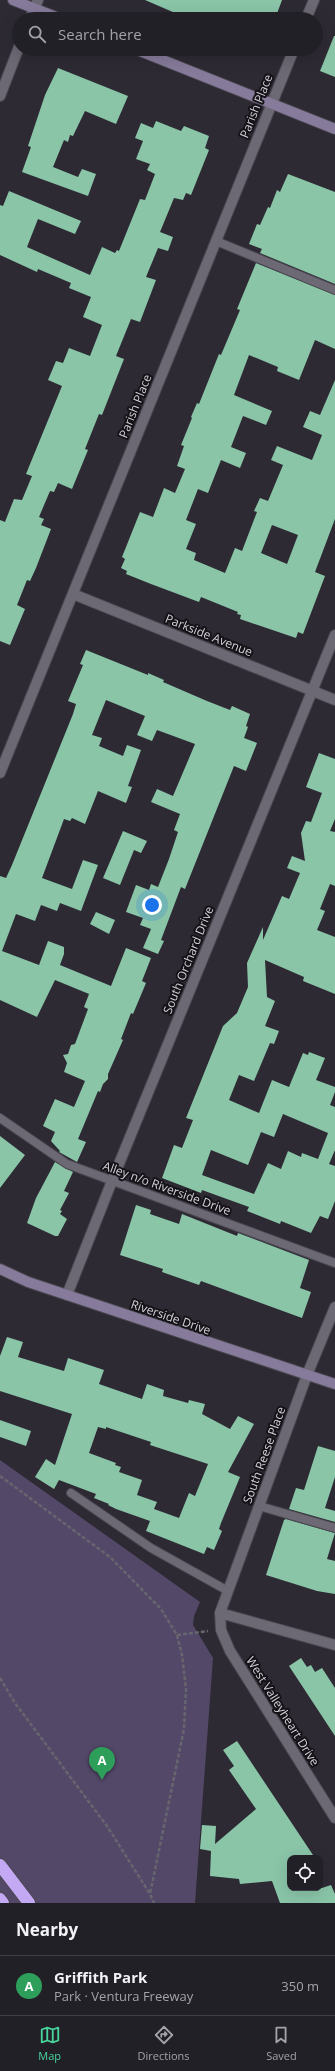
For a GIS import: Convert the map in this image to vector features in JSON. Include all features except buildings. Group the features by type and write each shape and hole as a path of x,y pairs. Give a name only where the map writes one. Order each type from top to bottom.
{"highway":[{"path":"0,1865 29,1903"},
{"path":"0,1899 3,1903"}],"main road":[{"path":"13,0 36,4 49,12"},
{"path":"152,56 335,129"},
{"name":"Riverside Drive","path":"0,1269 28,1282 335,1384"}],"street":[{"path":"309,12 314,0"},
{"path":"0,96 16,56"},
{"name":"Parish Place","path":"0,773 216,241 270,103 291,56"},
{"name":"Parkside Avenue","path":"73,594 335,700"},
{"name":"South Orchard Drive","path":"67,1295 335,635"},
{"name":"South Reese Place","path":"220,1613 307,1375 335,1307"},
{"path":"220,1613 335,1645"},
{"name":"West Valleyheart Drive","path":"220,1613 221,1630 230,1651 335,1818"}],"lane":[{"path":"216,241 335,290"},
{"name":"Alley n/o Riverside Drive","path":"0,1118 59,1160 335,1263"},
{"path":"70,1493 151,1548 228,1591"},
{"path":"259,1506 335,1528"}],"path":[{"path":"0,1476 110,1557 161,1609 177,1636 182,1655 186,1689 184,1729 150,1894"},
{"path":"177,1636 221,1630"},
{"path":"0,1678 15,1703 107,1826 150,1894 154,1903"}],"shaded area":[{"path":"0,1460 200,1602 194,1616 193,1625 213,1658 195,1903 0,1903"}],"place":[{"name":"Griffith Park","path":"102,1780"}]}
